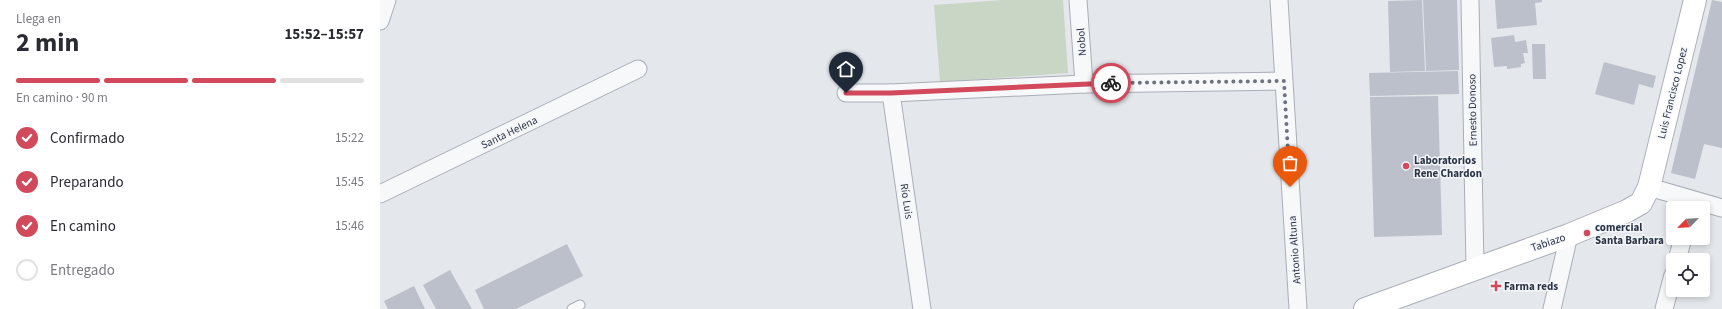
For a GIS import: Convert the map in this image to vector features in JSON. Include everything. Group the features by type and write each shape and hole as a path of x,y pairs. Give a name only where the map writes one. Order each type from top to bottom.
{"street":[{"path":"380,21 387,0"},
{"name":"Nobol","path":"1078,0 1084,84"},
{"name":"Antonio Altuna","path":"1279,0 1298,309"},
{"name":"Ernesto Donoso","path":"1470,0 1475,268"},
{"name":"Luis Francisco Lopez","path":"1649,187 1695,0"},
{"name":"Santa Helena","path":"380,194 638,69"},
{"path":"846,93 891,93 1084,84 1284,81"},
{"name":"Río Luis","path":"891,93 922,309"},
{"path":"1649,187 1685,201"},
{"name":"Tabiazo","path":"1368,308 1475,268 1570,235 1637,206 1644,199 1649,187"},
{"path":"1710,206 1722,208"},
{"path":"1552,309 1570,235"},
{"path":"1664,309 1667,297"}],"green space":[{"path":"1003,0 1063,0 1068,73 940,82 934,5"}],"building":[{"path":"1422,0 1425,71 1390,72 1388,1"},
{"path":"1423,0 1457,0 1459,70 1426,71"},
{"path":"1495,0 1542,0 1542,2 1535,3 1537,25 1497,29"},
{"path":"1712,0 1722,2 1722,148 1704,144 1695,179 1671,173"},
{"path":"1514,35 1515,42 1526,40 1528,53 1523,53 1525,63 1521,64 1521,67 1507,69 1507,66 1494,67 1491,38"},
{"path":"1532,44 1545,44 1546,79 1533,79"},
{"path":"1604,62 1656,76 1653,88 1639,84 1634,105 1595,94"},
{"path":"1458,71 1459,94 1370,96 1369,73"},
{"name":"Laboratorios Rene Chardon","path":"1438,96 1442,235 1374,237 1370,97"},
{"path":"567,244 583,276 516,309 484,309 475,290"},
{"path":"450,270 472,309 436,309 423,285"},
{"path":"414,286 425,309 388,309 384,301"}],"way so far":[{"path":"1111,83 1284,81 1290,187"}],"place":[{"name":"Laboratorios Rene Chardon","path":"1406,166"},
{"name":"comercial Santa Barbara","path":"1587,233"},
{"name":"Farma reds","path":"1496,286"}],"route":[{"path":"846,93 891,93 1111,83"}]}
